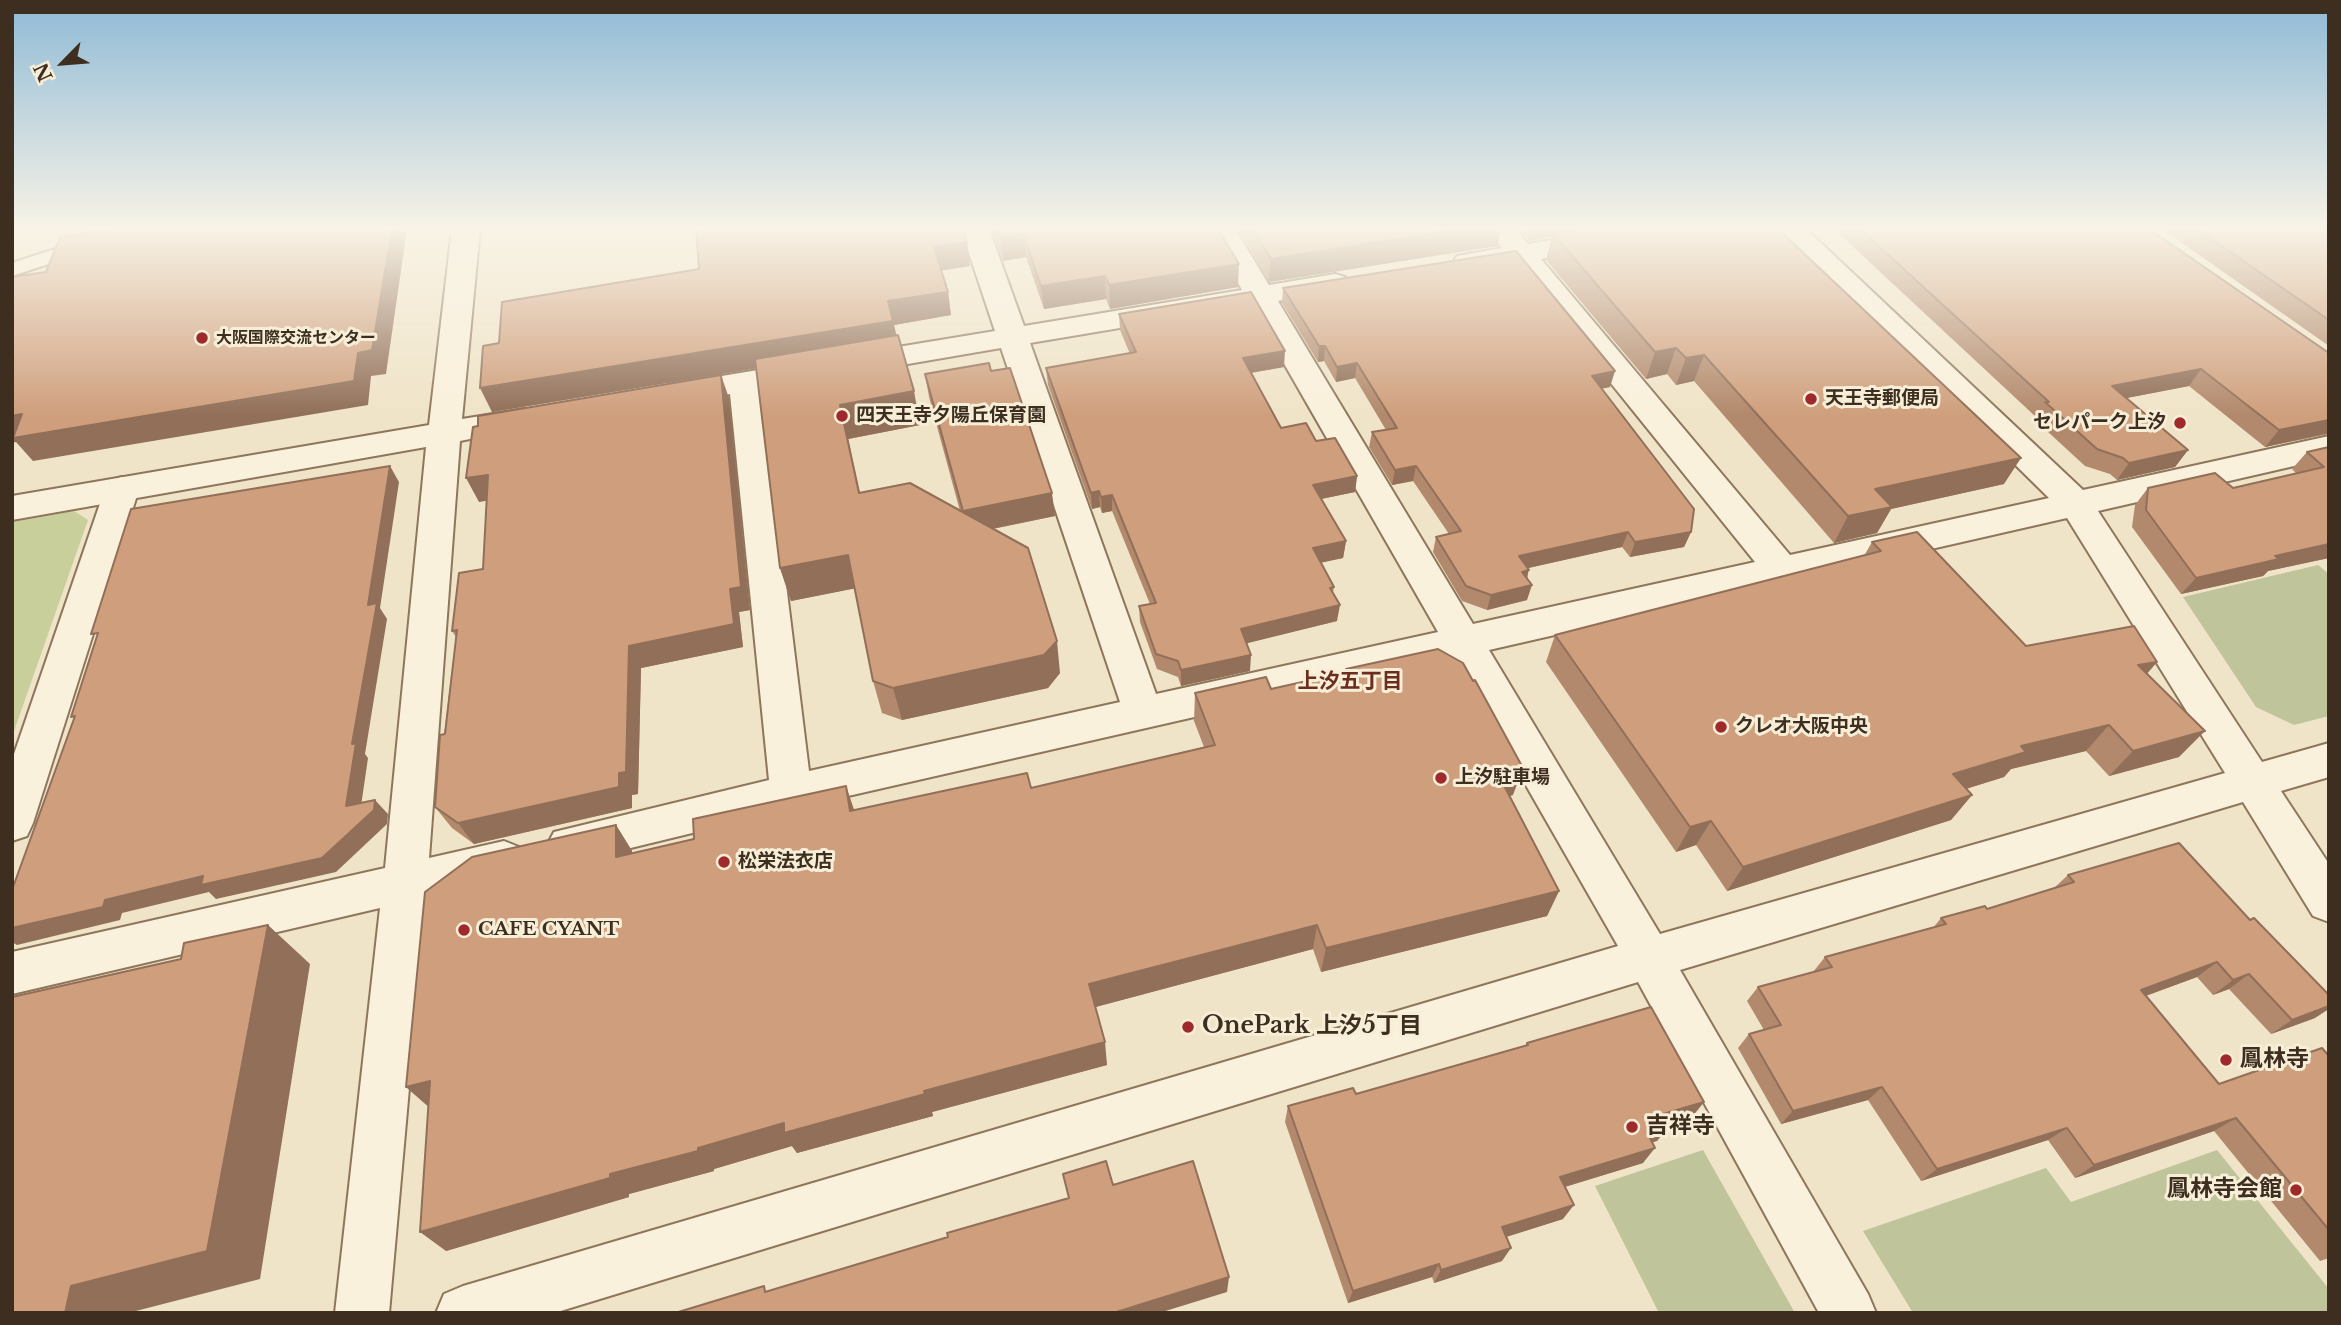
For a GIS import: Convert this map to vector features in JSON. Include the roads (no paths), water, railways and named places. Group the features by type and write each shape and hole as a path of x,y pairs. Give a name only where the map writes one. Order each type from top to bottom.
{"street":[{"path":"362,1313 405,884 444,433 459,291"},
{"path":"997,291 1143,713"},
{"path":"1257,291 1648,958 1849,1313"},
{"path":"649,398 1286,291"},
{"path":"1551,291 1781,569"},
{"path":"1854,291 2075,503 2329,902"},
{"path":"745,382 791,792"},
{"path":"12,508 553,414"},
{"path":"12,973 405,884 791,792 1465,643 1781,569 2329,447"},
{"path":"12,823 122,489"},
{"path":"463,1313 1648,958 2329,760"}],"place":[{"name":"大阪国際交流センター","path":"202,338"},
{"name":"天王寺郵便局","path":"1811,399"},
{"name":"四天王寺夕陽丘保育園","path":"842,416"},
{"name":"セレパーク上汐","path":"2180,423"},
{"name":"クレオ大阪中央","path":"1721,727"},
{"name":"上汐駐車場","path":"1441,778"},
{"name":"松栄法衣店","path":"724,862"},
{"name":"CAFE CYANT","path":"464,930"},
{"name":"OnePark 上汐5丁目","path":"1188,1027"},
{"name":"鳳林寺","path":"2226,1060"},
{"name":"吉祥寺","path":"1632,1127"},
{"name":"鳳林寺会館","path":"2296,1190"}],"district":[{"name":"上汐五丁目","path":"1350,682"}]}
